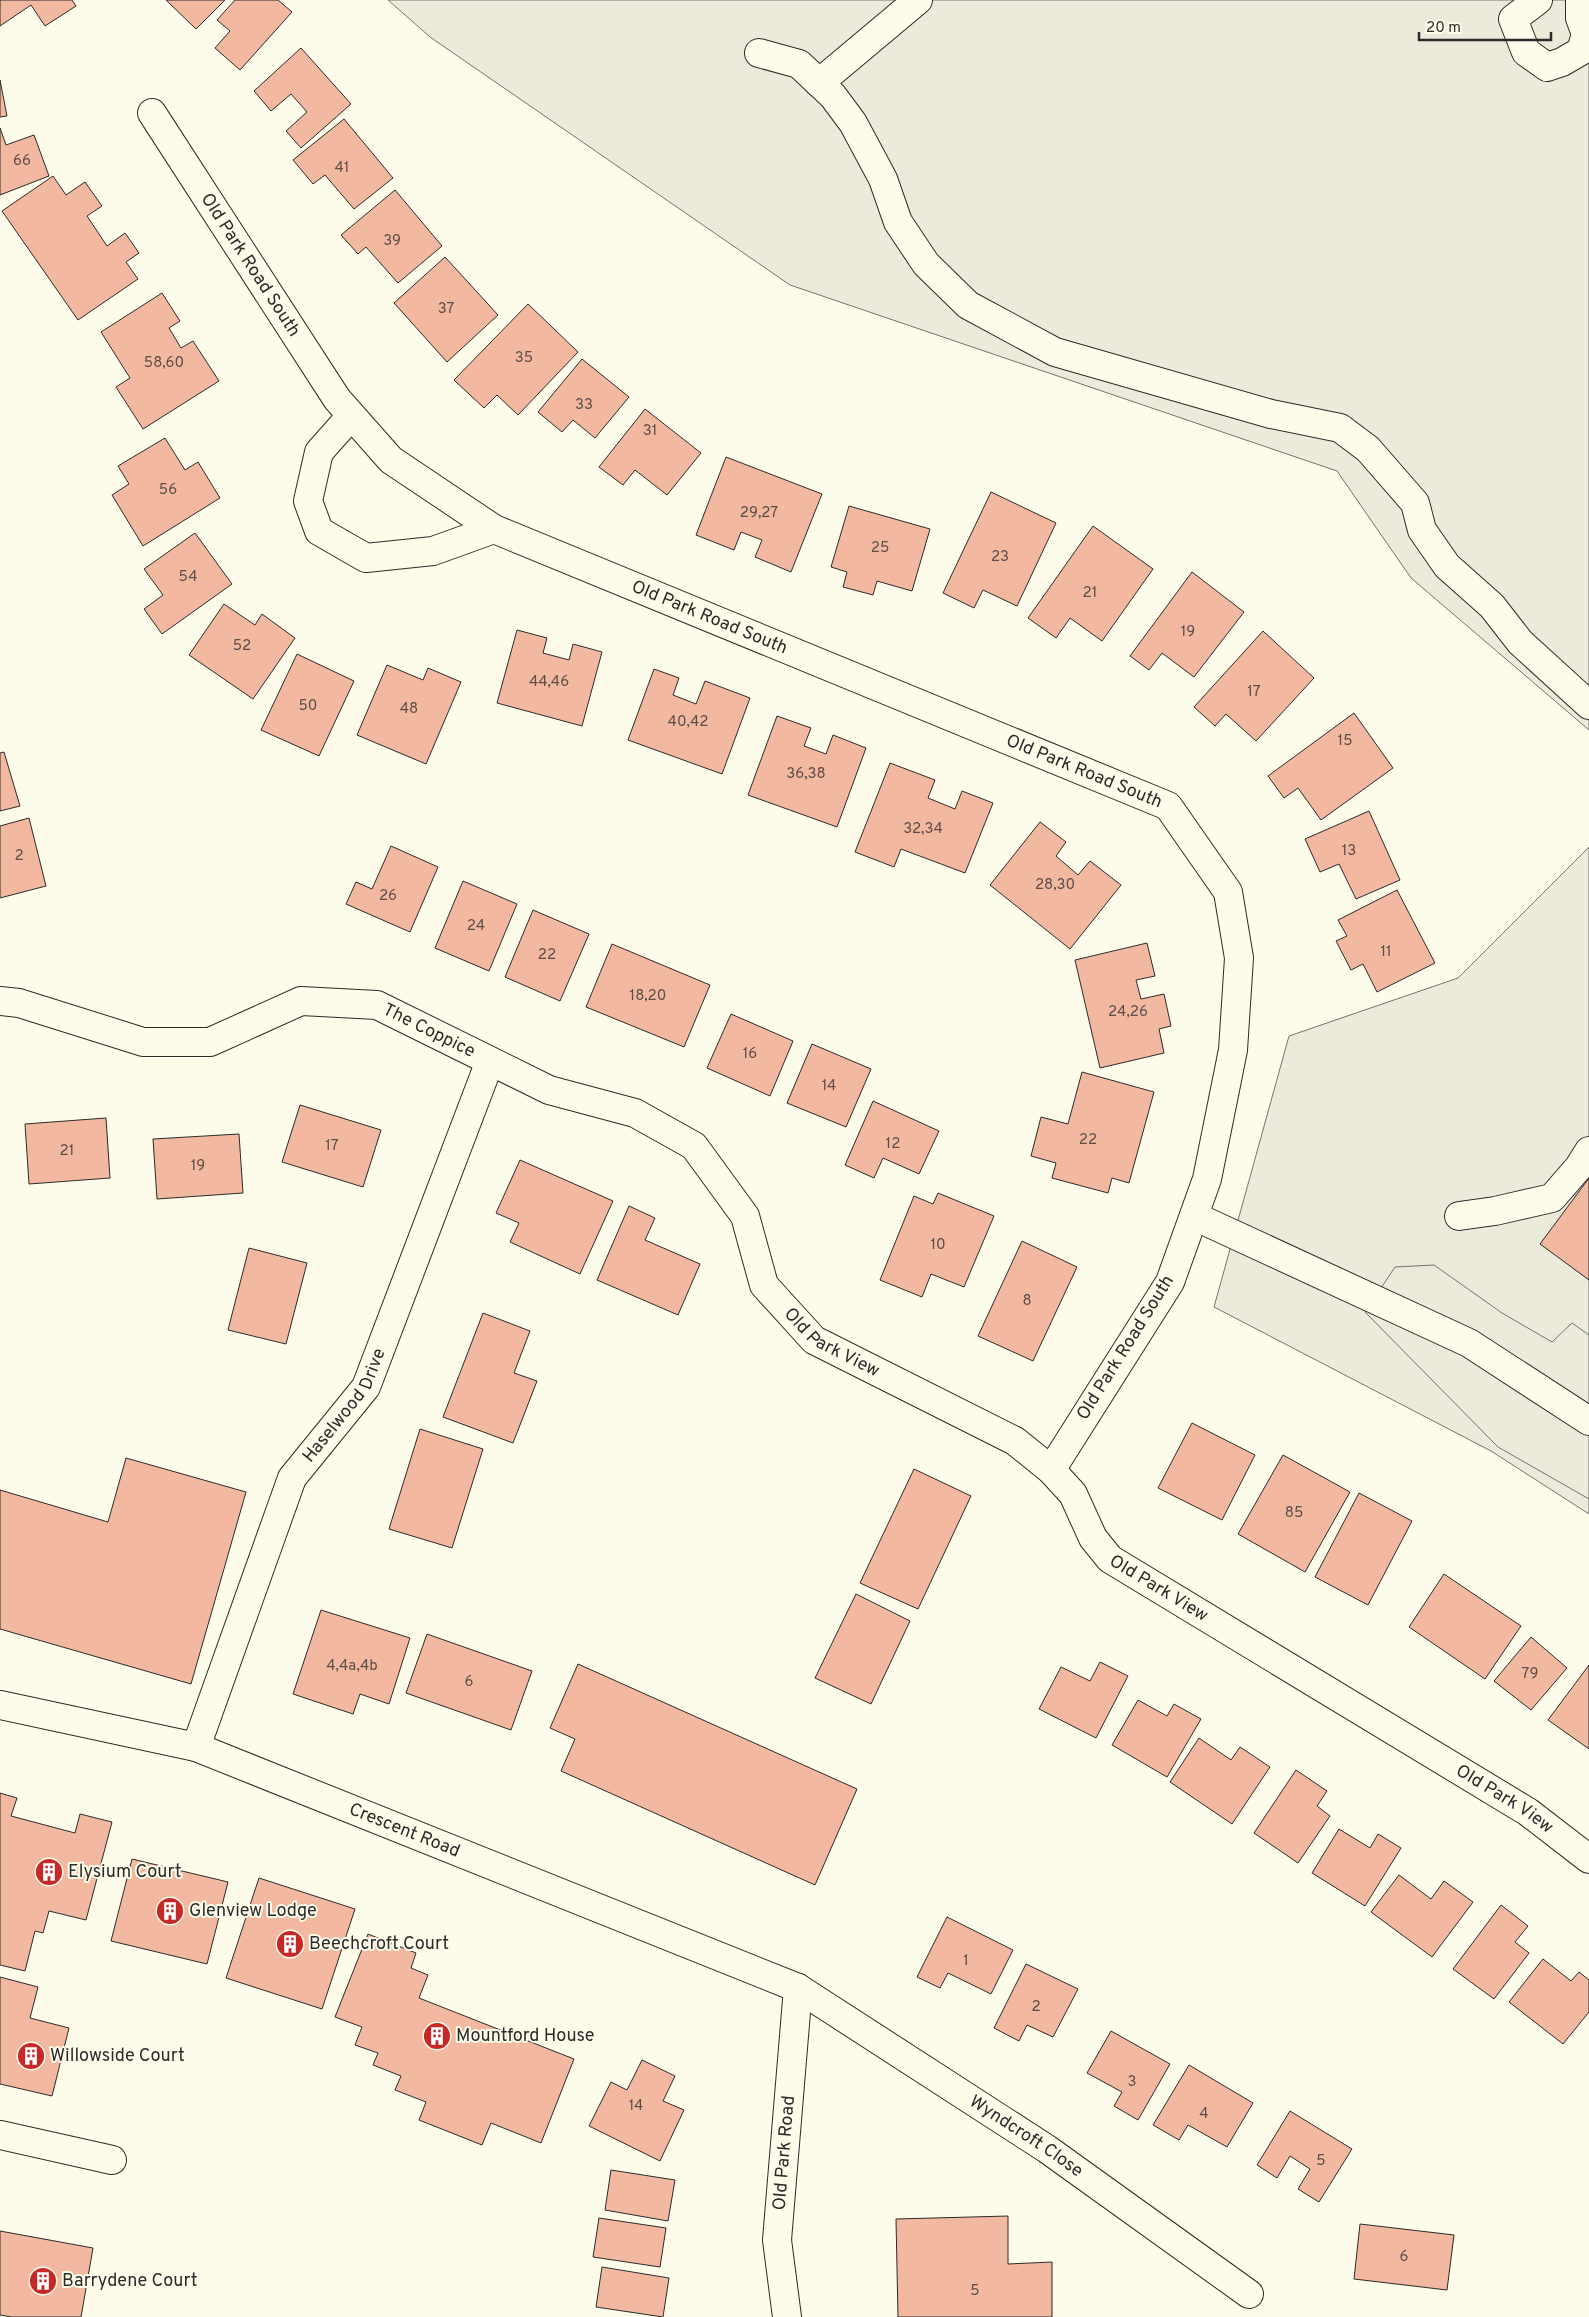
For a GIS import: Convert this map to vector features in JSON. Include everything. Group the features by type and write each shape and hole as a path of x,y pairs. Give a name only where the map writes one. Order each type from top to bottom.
{"street":[{"path":"819,83 918,0"},
{"path":"1538,0 1513,19 1526,52 1547,67 1562,62 1581,51 1586,34 1580,18 1580,0"},
{"path":"759,53 799,64 833,96 853,123 883,179 898,222 926,264 968,306 1055,352 1271,414 1340,428 1368,449 1414,503 1422,530 1447,566 1492,606 1520,642 1589,705"},
{"name":"Old Park Road South","path":"152,113 337,398 392,460 494,529 1168,806 1228,892 1239,958 1233,1050 1207,1179 1170,1282 1051,1470"},
{"path":"351,416 319,452 308,501 319,532 366,558 433,551 494,529"},
{"name":"The Coppice","path":"0,1000 19,1003 143,1042 210,1042 302,1001 377,1005 549,1090 635,1113 694,1146 745,1216 764,1285"},
{"name":"Haselwood Drive","path":"196,1747 292,1478 366,1387 490,1061"},
{"path":"1459,1216 1496,1211 1552,1198 1579,1167 1589,1151"},
{"path":"1194,1216 1469,1343 1589,1421"},
{"name":"Old Park View","path":"764,1285 814,1340 1015,1441 1051,1470 1073,1494 1093,1538 1110,1559 1528,1812 1589,1859"},
{"name":"Crescent Road","path":"0,1705 196,1747 798,1988"},
{"name":"Wyndcroft Close","path":"798,1988 1047,2149 1249,2294"},
{"name":"Old Park Road","path":"787,2317 777,2240 798,1988"},
{"path":"0,2135 112,2160"}],"shaded area":[{"path":"388,0 1589,0 1589,730 1411,578 1337,471 790,285 430,37"},
{"path":"1589,847 1589,1514 1491,1451 1214,1307 1289,1036 1458,978"},
{"path":"1434,1265 1502,1313 1552,1342 1572,1323 1589,1335 1589,1499 1498,1447 1365,1312 1395,1267"}],"building":[{"path":"0,0 72,0 76,6 45,26 31,5 0,26"},
{"path":"166,0 225,0 196,29"},
{"path":"235,0 278,0 292,12 240,70 215,48 230,31 217,20"},
{"path":"301,48 351,104 301,148 286,131 307,112 291,94 271,111 254,91"},
{"path":"0,80 7,116 0,117"},
{"path":"344,119 393,178 354,209 325,175 313,184 293,160"},
{"path":"0,128 6,145 34,135 49,176 0,195"},
{"path":"53,176 66,195 85,182 102,206 87,216 107,246 125,233 139,253 126,262 138,279 78,320 2,211"},
{"path":"395,190 442,246 398,283 366,247 358,254 341,235"},
{"path":"445,257 498,315 447,362 394,303"},
{"path":"162,293 180,321 169,328 181,348 193,341 219,381 143,429 116,387 130,378 101,332"},
{"path":"528,304 578,352 518,415 497,395 484,408 454,380"},
{"path":"582,359 629,397 595,438 573,420 562,432 538,412"},
{"path":"645,409 701,453 667,495 635,470 623,485 599,467"},
{"path":"165,438 185,470 198,462 220,498 143,546 112,495 129,484 118,466"},
{"path":"726,457 822,494 791,572 755,557 762,540 741,532 734,550 696,535"},
{"path":"991,492 1056,523 1017,606 983,590 974,608 943,593"},
{"path":"849,506 930,529 912,591 877,581 873,595 843,587 847,572 831,567"},
{"path":"1093,526 1153,569 1102,641 1070,618 1056,638 1028,618"},
{"path":"195,533 232,584 162,634 144,609 163,595 144,569"},
{"path":"1192,572 1244,612 1194,677 1162,653 1149,670 1130,656"},
{"path":"224,604 255,625 262,614 295,638 253,699 189,655"},
{"path":"517,630 547,638 543,653 569,660 573,644 602,652 582,726 497,703"},
{"path":"1263,631 1314,678 1256,741 1226,714 1215,726 1194,707"},
{"path":"297,654 354,681 319,756 261,730"},
{"path":"387,665 423,680 428,668 461,682 426,764 357,735"},
{"path":"654,669 679,678 673,695 696,704 705,681 750,698 722,774 628,740"},
{"path":"1354,713 1393,768 1321,820 1298,788 1284,798 1268,776"},
{"path":"777,716 811,728 804,746 826,754 833,735 866,748 837,827 748,795"},
{"path":"4,752 20,806 0,811 0,753"},
{"path":"890,763 935,780 928,798 955,809 962,791 993,803 965,873 901,849 894,867 855,852"},
{"path":"1369,811 1400,880 1356,899 1339,864 1320,872 1305,839"},
{"path":"29,818 46,886 0,898 0,826"},
{"path":"1040,822 1066,842 1056,856 1078,875 1090,861 1121,885 1070,949 990,885"},
{"path":"391,846 438,867 410,932 346,904 356,882 372,889"},
{"path":"463,881 517,904 489,971 435,948"},
{"path":"1397,890 1435,963 1377,992 1363,964 1351,970 1336,941 1347,936 1338,920"},
{"path":"533,910 589,934 560,1001 505,977"},
{"path":"1147,943 1155,976 1136,980 1141,999 1164,994 1171,1026 1159,1029 1164,1053 1100,1068 1075,960"},
{"path":"612,944 710,985 684,1047 586,1007"},
{"path":"731,1014 793,1041 770,1096 707,1068"},
{"path":"812,1044 871,1069 846,1127 787,1103"},
{"path":"1082,1072 1154,1092 1129,1183 1112,1178 1108,1193 1052,1178 1056,1163 1031,1156 1041,1117 1068,1124"},
{"path":"873,1101 939,1131 919,1174 883,1158 874,1178 845,1165"},
{"path":"300,1105 381,1130 363,1187 282,1162"},
{"path":"106,1118 110,1178 29,1184 25,1124"},
{"path":"239,1134 243,1193 157,1199 153,1139"},
{"path":"520,1160 613,1201 580,1274 510,1242 519,1223 496,1213"},
{"path":"1589,1178 1589,1280 1540,1244"},
{"path":"938,1193 994,1216 964,1287 931,1274 922,1297 880,1280 914,1196 933,1204"},
{"path":"629,1206 655,1218 645,1240 700,1264 678,1315 597,1280"},
{"path":"1022,1241 1077,1267 1033,1361 978,1336"},
{"path":"249,1248 307,1263 286,1344 228,1330"},
{"path":"483,1313 530,1331 514,1373 537,1381 513,1443 443,1417"},
{"path":"1192,1423 1255,1455 1222,1520 1158,1488"},
{"path":"420,1429 483,1449 452,1548 389,1529"},
{"path":"1283,1455 1350,1492 1305,1572 1238,1534"},
{"path":"126,1458 246,1492 191,1684 0,1629 0,1490 108,1522"},
{"path":"914,1469 971,1496 918,1609 860,1583"},
{"path":"1359,1493 1412,1521 1368,1605 1315,1577"},
{"path":"1444,1574 1521,1626 1485,1679 1409,1627"},
{"path":"856,1594 910,1621 871,1704 815,1678"},
{"path":"321,1610 410,1638 389,1704 360,1694 353,1714 293,1694"},
{"path":"427,1634 532,1671 511,1730 406,1693"},
{"path":"1531,1637 1567,1668 1531,1710 1494,1681"},
{"path":"1100,1662 1128,1676 1096,1738 1039,1709 1061,1667 1090,1681"},
{"path":"578,1664 857,1789 815,1885 561,1771 575,1739 550,1728"},
{"path":"1589,1665 1589,1749 1548,1720"},
{"path":"1138,1700 1167,1716 1174,1704 1201,1719 1167,1777 1112,1745"},
{"path":"1199,1738 1231,1760 1240,1747 1270,1767 1232,1824 1170,1782"},
{"path":"1296,1770 1327,1791 1317,1806 1330,1816 1298,1863 1254,1833"},
{"name":"Elysium Court","path":"0,1793 17,1798 11,1816 75,1833 80,1814 112,1822 86,1920 49,1911 43,1933 35,1931 25,1971 0,1965"},
{"path":"1339,1829 1370,1848 1378,1834 1401,1848 1365,1906 1312,1873"},
{"name":"Glenview Lodge","path":"132,1859 228,1882 207,1964 111,1941"},
{"path":"1399,1875 1431,1899 1444,1881 1473,1902 1432,1957 1371,1912"},
{"name":"Beechcroft Court","path":"259,1878 355,1909 322,2009 226,1978"},
{"path":"1501,1905 1528,1926 1515,1942 1529,1953 1494,1999 1453,1969"},
{"path":"947,1917 1013,1950 991,1994 948,1973 940,1988 917,1977"},
{"name":"Mountford House","path":"368,1934 416,1953 411,1968 428,1975 419,1998 574,2059 541,2143 491,2123 482,2145 419,2120 426,2102 395,2090 401,2076 373,2065 378,2053 355,2045 362,2027 335,2017"},
{"path":"1543,1959 1571,1981 1579,1972 1589,1980 1589,2012 1563,2044 1509,2002"},
{"path":"1026,1964 1078,1989 1053,2037 1027,2025 1019,2041 994,2028"},
{"name":"Willowside Court","path":"0,1977 38,1987 30,2018 69,2028 52,2096 0,2084"},
{"path":"1111,2031 1170,2064 1138,2120 1114,2106 1122,2092 1087,2073"},
{"path":"642,2060 675,2076 663,2101 684,2110 660,2161 589,2126 611,2082 627,2090"},
{"path":"1189,2065 1253,2103 1227,2147 1188,2125 1179,2140 1153,2125"},
{"path":"1290,2111 1352,2149 1319,2202 1298,2189 1310,2169 1290,2156 1277,2178 1257,2165"},
{"path":"611,2170 675,2180 668,2221 605,2210"},
{"path":"1008,2216 1008,2264 1052,2262 1052,2317 898,2317 896,2219"},
{"path":"599,2218 666,2228 660,2267 593,2257"},
{"path":"1360,2224 1454,2235 1447,2290 1354,2279"},
{"name":"Barrydene Court","path":"0,2231 93,2248 81,2317 12,2317 0,2315"},
{"path":"602,2267 669,2278 663,2317 596,2307"}],"place":[{"name":"Elysium Court","path":"49,1872"},
{"name":"Glenview Lodge","path":"170,1911"},
{"name":"Beechcroft Court","path":"290,1944"},
{"name":"Mountford House","path":"437,2036"},
{"name":"Willowside Court","path":"31,2056"},
{"name":"Barrydene Court","path":"43,2281"}]}
